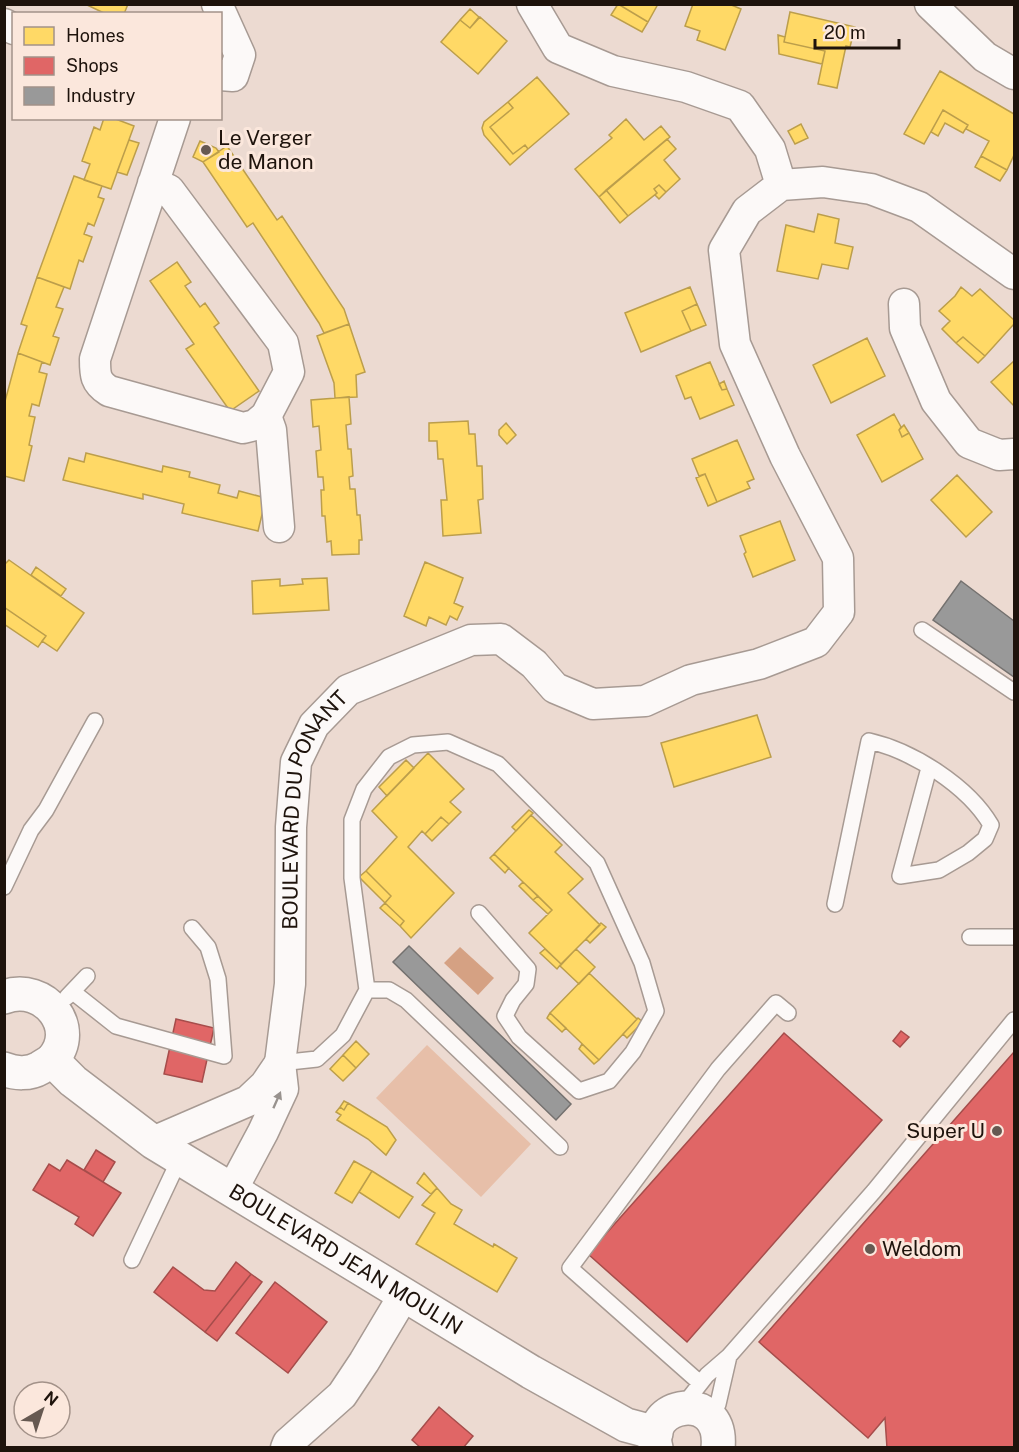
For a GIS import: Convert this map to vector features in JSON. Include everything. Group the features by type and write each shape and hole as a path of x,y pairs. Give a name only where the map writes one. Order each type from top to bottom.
{"street":[{"path":"532,4 558,48 613,71 686,87 740,106 770,149 781,185 823,182 871,189 919,207 1014,274"},
{"path":"930,4 985,57 1014,74"},
{"path":"222,15 240,55 233,76 222,75"},
{"path":"153,183 169,190 283,343 289,372 266,416 255,425 243,428 109,391 99,384 95,372 95,359 153,183 174,120"},
{"name":"BOULEVARD DU PONANT","path":"232,1190 283,1089 280,1063 290,984 291,827 297,762 314,725 348,690 471,640 501,639 534,664 555,688 593,704 645,701 691,680 759,664 816,642 838,612 838,558 785,456 735,344 724,250 747,211 781,185"},
{"path":"904,304 905,328 936,401 969,443 999,455 1014,454"},
{"path":"266,416 271,430 279,527"},
{"path":"4,997 19,993 45,1000 64,1001 60,1022 62,1036 59,1049 52,1060 33,1072 11,1072 4,1069"},
{"name":"BOULEVARD JEAN MOULIN","path":"52,1060 73,1081 167,1150 531,1372 602,1413 656,1440"},
{"name":"BOULEVARD DU PONANT","path":"167,1150 169,1133 248,1101 265,1085 280,1063"},
{"path":"227,1110 263,1132"},
{"path":"286,1448 288,1443 342,1395 404,1295"},
{"path":"656,1440 661,1420 670,1412 703,1414"}],"lane":[{"path":"922,630 1014,692"},
{"path":"4,887 31,830 46,810 95,721"},
{"path":"835,904 844,886 869,741 889,746 929,768 949,780 982,810 991,825 985,839 939,870 900,876 929,768"},
{"path":"280,1063 317,1059 343,1035 367,990 352,878 352,820 364,789 389,757 413,745 447,742 498,764 597,863 642,963 656,1011 633,1052 609,1081 579,1091 519,1037 505,1016 513,999 526,984 528,969 479,913"},
{"path":"87,976 64,1001 116,1026 224,1056 218,979 208,947 192,928"},
{"path":"970,938 1014,937"},
{"path":"367,990 389,990 406,1000 560,1147"},
{"path":"703,1414 570,1268 718,1069 776,1003 788,1013"},
{"path":"703,1414 706,1374 729,1356 889,1174 1014,1020"},
{"path":"132,1260 167,1150"},
{"path":"703,1414 718,1404 729,1356"}],"shaded area":[{"path":"460,947 494,978 478,995 444,963"},
{"path":"427,1045 531,1144 481,1197 376,1098"}],"building: Homes":[{"path":"85,4 128,4 125,12 102,12"},
{"path":"618,4 648,22 642,32 611,15"},
{"path":"618,4 658,4 648,22"},
{"path":"693,4 729,4 741,9 725,50 697,40 700,31 685,26"},
{"path":"470,9 479,17 470,28 460,20"},
{"path":"790,12 855,27 850,47 846,46 837,88 818,84 825,51 784,42"},
{"path":"480,17 507,41 478,74 441,42 460,20 470,28"},
{"path":"778,35 785,37 784,42 825,51 822,64 779,54"},
{"path":"940,71 1014,114 1014,155 1007,170 981,156 989,141 966,129 968,125 943,110 924,144 904,134"},
{"path":"537,77 569,114 528,149 525,145 513,154 490,127 513,108 508,102"},
{"path":"508,102 513,108 490,127 513,154 525,145 528,149 510,165 484,135 482,128 484,122"},
{"path":"943,110 968,125 963,133 945,123 938,136 931,132"},
{"path":"626,119 644,140 661,126 670,137 599,197 575,169 612,138 609,135"},
{"path":"103,120 118,120 134,126 111,189 84,180 90,164 82,161 94,127 100,130"},
{"path":"801,124 808,138 795,144 788,131"},
{"path":"667,139 676,149 664,160 680,179 666,192 659,185 654,189 657,193 628,216 606,190"},
{"path":"129,140 139,143 127,175 117,172"},
{"name":"Le Verger de Manon","path":"200,141 216,148 219,152 203,162 193,157"},
{"path":"227,146 277,220 282,216 344,309 349,324 324,333 253,223 247,227 203,162"},
{"path":"981,156 1007,170 1000,181 975,167"},
{"path":"74,176 102,186 98,197 104,199 94,226 88,223 84,234 92,237 83,262 79,260 70,289 37,277"},
{"path":"659,185 666,192 659,199 654,189"},
{"path":"606,190 628,216 620,223 599,197"},
{"path":"818,214 839,219 835,243 853,247 848,269 822,264 818,279 777,271 786,225 814,232"},
{"path":"177,262 191,282 185,286 200,307 205,303 219,323 214,327 259,391 230,411 186,349 194,344 150,281"},
{"path":"37,277 64,287 56,307 63,309 53,336 59,338 50,365 18,353 27,326 21,324"},
{"path":"690,287 697,304 682,311 691,331 641,352 625,313"},
{"path":"961,287 972,296 980,289 1014,320 1014,324 985,356 963,337 956,343 942,329 950,321 939,311"},
{"path":"697,304 706,325 691,331 682,311"},
{"path":"349,324 365,372 356,375 357,397 335,398 334,383 317,336"},
{"path":"963,337 985,356 978,363 956,343"},
{"path":"867,338 885,376 831,403 813,365"},
{"path":"18,353 42,362 39,372 47,374 39,406 32,404 29,416 35,417 29,445 32,446 24,481 4,476 4,405"},
{"path":"1014,361 1014,406 991,382"},
{"path":"710,362 722,390 727,389 734,405 700,419 691,397 685,399 676,376"},
{"path":"724,381 727,389 722,390 719,384"},
{"path":"349,397 351,424 346,425 353,476 349,477 350,489 355,489 362,540 359,540 359,554 332,555 331,541 327,542 325,516 322,516 323,477 318,477 316,451 321,450 319,426 313,427 311,400"},
{"path":"894,414 901,427 899,430 902,437 909,433 923,459 882,482 857,435"},
{"path":"468,421 469,434 475,434 477,466 482,466 483,499 478,500 481,533 443,536 441,500 447,500 443,459 438,459 437,441 429,441 429,423"},
{"path":"506,423 516,435 507,444 499,435 499,430"},
{"path":"904,425 909,433 902,437 899,430"},
{"path":"737,440 754,479 747,482 750,488 717,502 705,474 699,476 692,459"},
{"path":"86,453 162,472 163,466 190,472 189,477 220,485 218,493 237,498 239,491 266,498 258,531 182,513 184,504 143,494 143,499 63,480 69,458 84,462"},
{"path":"705,474 717,502 708,506 696,478"},
{"path":"957,475 992,512 966,537 931,500"},
{"path":"780,521 795,560 753,577 740,536"},
{"path":"9,560 84,613 57,651 42,641 46,636 4,607 4,565"},
{"path":"425,562 463,578 454,603 463,607 457,620 450,616 446,625 429,617 426,626 404,616"},
{"path":"36,567 66,589 61,596 31,575"},
{"path":"327,578 329,610 253,614 252,581 280,579 280,586 303,584 302,579"},
{"path":"4,607 46,636 38,647 4,624"},
{"path":"757,715 771,757 674,787 661,743"},
{"path":"428,753 464,789 450,802 461,812 449,824 441,817 425,834 422,831 408,847 454,893 411,938 400,926 404,921 385,903 391,896 366,871 397,837 372,811"},
{"path":"406,760 414,768 387,796 379,787"},
{"path":"529,810 533,813 516,831 512,827"},
{"path":"531,815 562,845 555,852 583,879 568,893 600,925 561,964 529,933 552,910 494,854"},
{"path":"441,817 449,824 432,841 425,834"},
{"path":"494,854 509,868 505,873 490,858"},
{"path":"366,871 391,896 385,903 359,877"},
{"path":"523,882 538,896 533,900 519,886"},
{"path":"538,896 552,910 548,914 533,900"},
{"path":"385,903 404,921 400,926 380,908"},
{"path":"601,923 606,927 590,943 586,939"},
{"path":"545,949 561,964 557,969 540,953"},
{"path":"576,949 595,967 579,984 560,966"},
{"path":"589,973 637,1019 599,1060 550,1013"},
{"path":"550,1013 566,1028 562,1032 547,1018"},
{"path":"638,1018 643,1022 627,1038 623,1034"},
{"path":"356,1041 369,1054 356,1068 343,1055"},
{"path":"582,1044 599,1060 594,1064 579,1049"},
{"path":"343,1055 356,1068 343,1081 330,1069"},
{"path":"344,1101 348,1103 344,1110 340,1107"},
{"path":"348,1103 387,1127 396,1140 386,1155 368,1139 337,1120 341,1115 336,1112 340,1107 344,1110"},
{"path":"354,1161 372,1171 352,1203 335,1193"},
{"path":"372,1171 413,1197 399,1218 359,1192"},
{"path":"424,1173 437,1188 431,1194 417,1183"},
{"path":"437,1188 451,1204 462,1210 454,1224 517,1258 497,1292 416,1244 435,1213 422,1205"}],"building: Shops":[{"path":"176,1019 214,1028 202,1082 164,1074"},
{"path":"901,1031 909,1037 900,1047 893,1041"},
{"path":"784,1033 882,1120 687,1342 588,1254"},
{"path":"1014,1052 1014,1448 887,1448 885,1418 868,1438 759,1342"},
{"path":"96,1150 115,1162 103,1182 84,1170"},
{"path":"67,1160 121,1193 93,1236 75,1224 79,1217 33,1190 49,1164 60,1171"},
{"path":"236,1262 251,1274 205,1332 154,1292 173,1267 204,1290 215,1291"},
{"path":"251,1274 262,1282 217,1341 205,1332"},
{"path":"275,1282 327,1322 288,1373 236,1333"},
{"path":"439,1407 473,1436 463,1448 421,1448 412,1440"}],"building: Industry":[{"path":"961,581 1014,621 1014,677 933,620"},
{"path":"409,946 571,1104 556,1120 393,962"}],"place":[{"name":"Le Verger de Manon","path":"206,150"},
{"name":"Super U","path":"997,1131"},
{"name":"Weldom","path":"870,1249"}]}
